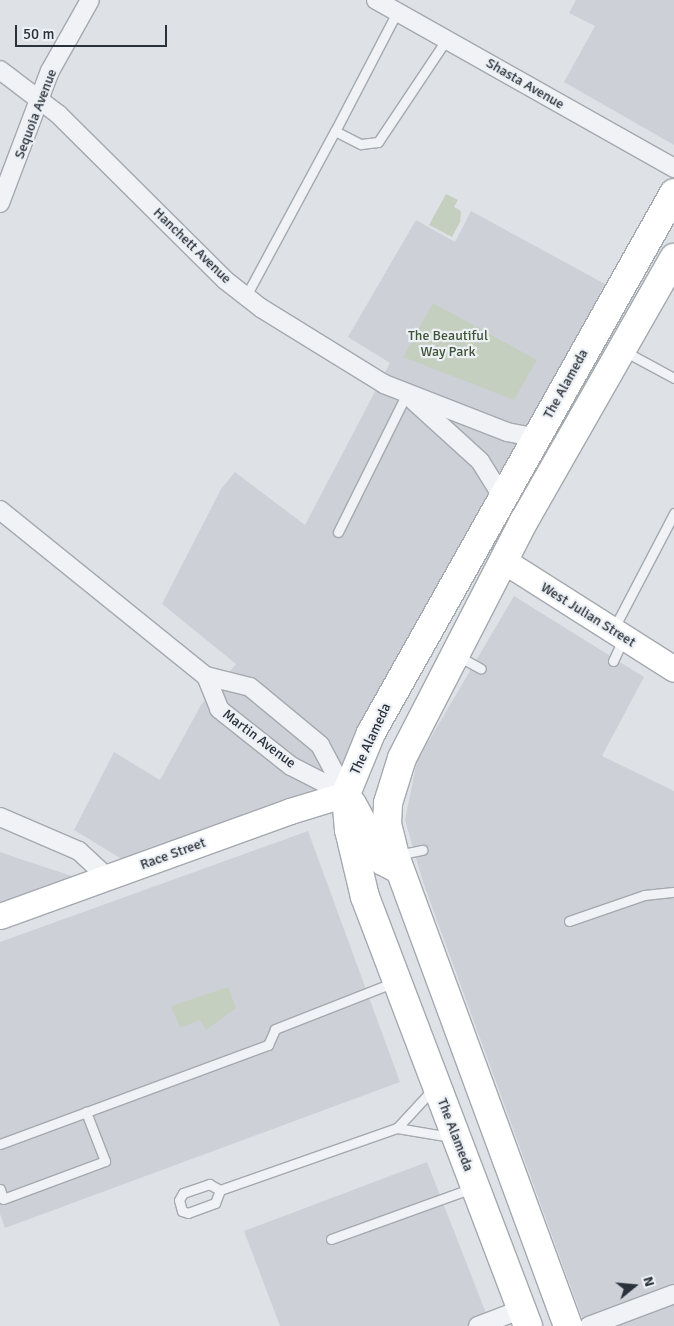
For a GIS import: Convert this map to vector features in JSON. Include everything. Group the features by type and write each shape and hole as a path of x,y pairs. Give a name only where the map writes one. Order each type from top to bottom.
{"main road":[{"name":"The Alameda","path":"525,1318 396,982 355,863 346,794 371,733 674,193"},
{"path":"568,1326 398,863 388,824 388,803 402,758 504,561 624,351 674,258"},
{"path":"504,561 501,543 510,514 579,388 578,362"},
{"path":"462,571 504,561"},
{"name":"West Julian Street","path":"504,561 674,669"},
{"path":"398,863 383,862 346,794 402,758"},
{"name":"Race Street","path":"0,916 290,811 346,794"},
{"path":"525,1318 542,1317 548,1326"}],"street":[{"name":"Sequoia Avenue","path":"0,203 50,71 90,0"},
{"name":"Shasta Avenue","path":"376,0 674,168"},
{"name":"Hanchett Avenue","path":"0,70 40,100 225,280 246,296 376,379 407,394 508,432 536,438"},
{"name":"Hanchett Avenue","path":"407,394 480,461 503,498"},
{"name":"Martin Avenue","path":"0,510 206,676 250,687 320,745 346,794"},
{"name":"Martin Avenue","path":"206,676 220,709 291,766 346,794"},
{"path":"0,817 79,851 107,877"},
{"path":"589,1326 674,1294"},
{"path":"478,1326 525,1318"}],"lane":[{"path":"246,296 397,12"},
{"path":"335,131 361,144 378,142 446,40"},
{"path":"624,351 674,378"},
{"path":"338,532 407,394"},
{"path":"613,662 618,634 674,513"},
{"path":"455,655 481,669"},
{"path":"398,863 422,850"},
{"path":"569,920 644,895 674,892"},
{"path":"0,1144 268,1045 275,1030 396,982"},
{"path":"220,1190 397,1128 436,1086"},
{"path":"0,1189 3,1199 105,1161 86,1112"},
{"path":"397,1128 456,1138"},
{"path":"331,1239 476,1188"}],"shaded area":[{"path":"576,0 674,0 674,145 564,82 595,26 569,13"},
{"path":"471,211 605,284 335,783 125,861 74,830 114,752 160,780 201,705 236,664 162,604 221,489 235,472 305,525 390,363 348,337 416,220 455,242"},
{"path":"514,596 644,677 602,756 674,791 674,1326 585,1326 423,882 405,820 417,761"},
{"path":"308,831 400,1082 5,1228 0,1214 0,942"},
{"path":"0,852 14,857 78,878 0,905"},
{"path":"427,1162 491,1326 280,1326 244,1231"}],"green space":[{"path":"446,194 458,200 454,207 461,211 460,222 452,237 429,225"},
{"name":"The Beautiful Way Park","path":"433,303 537,360 514,400 403,357"},
{"path":"228,987 236,1008 206,1030 200,1020 180,1028 171,1006"}]}
